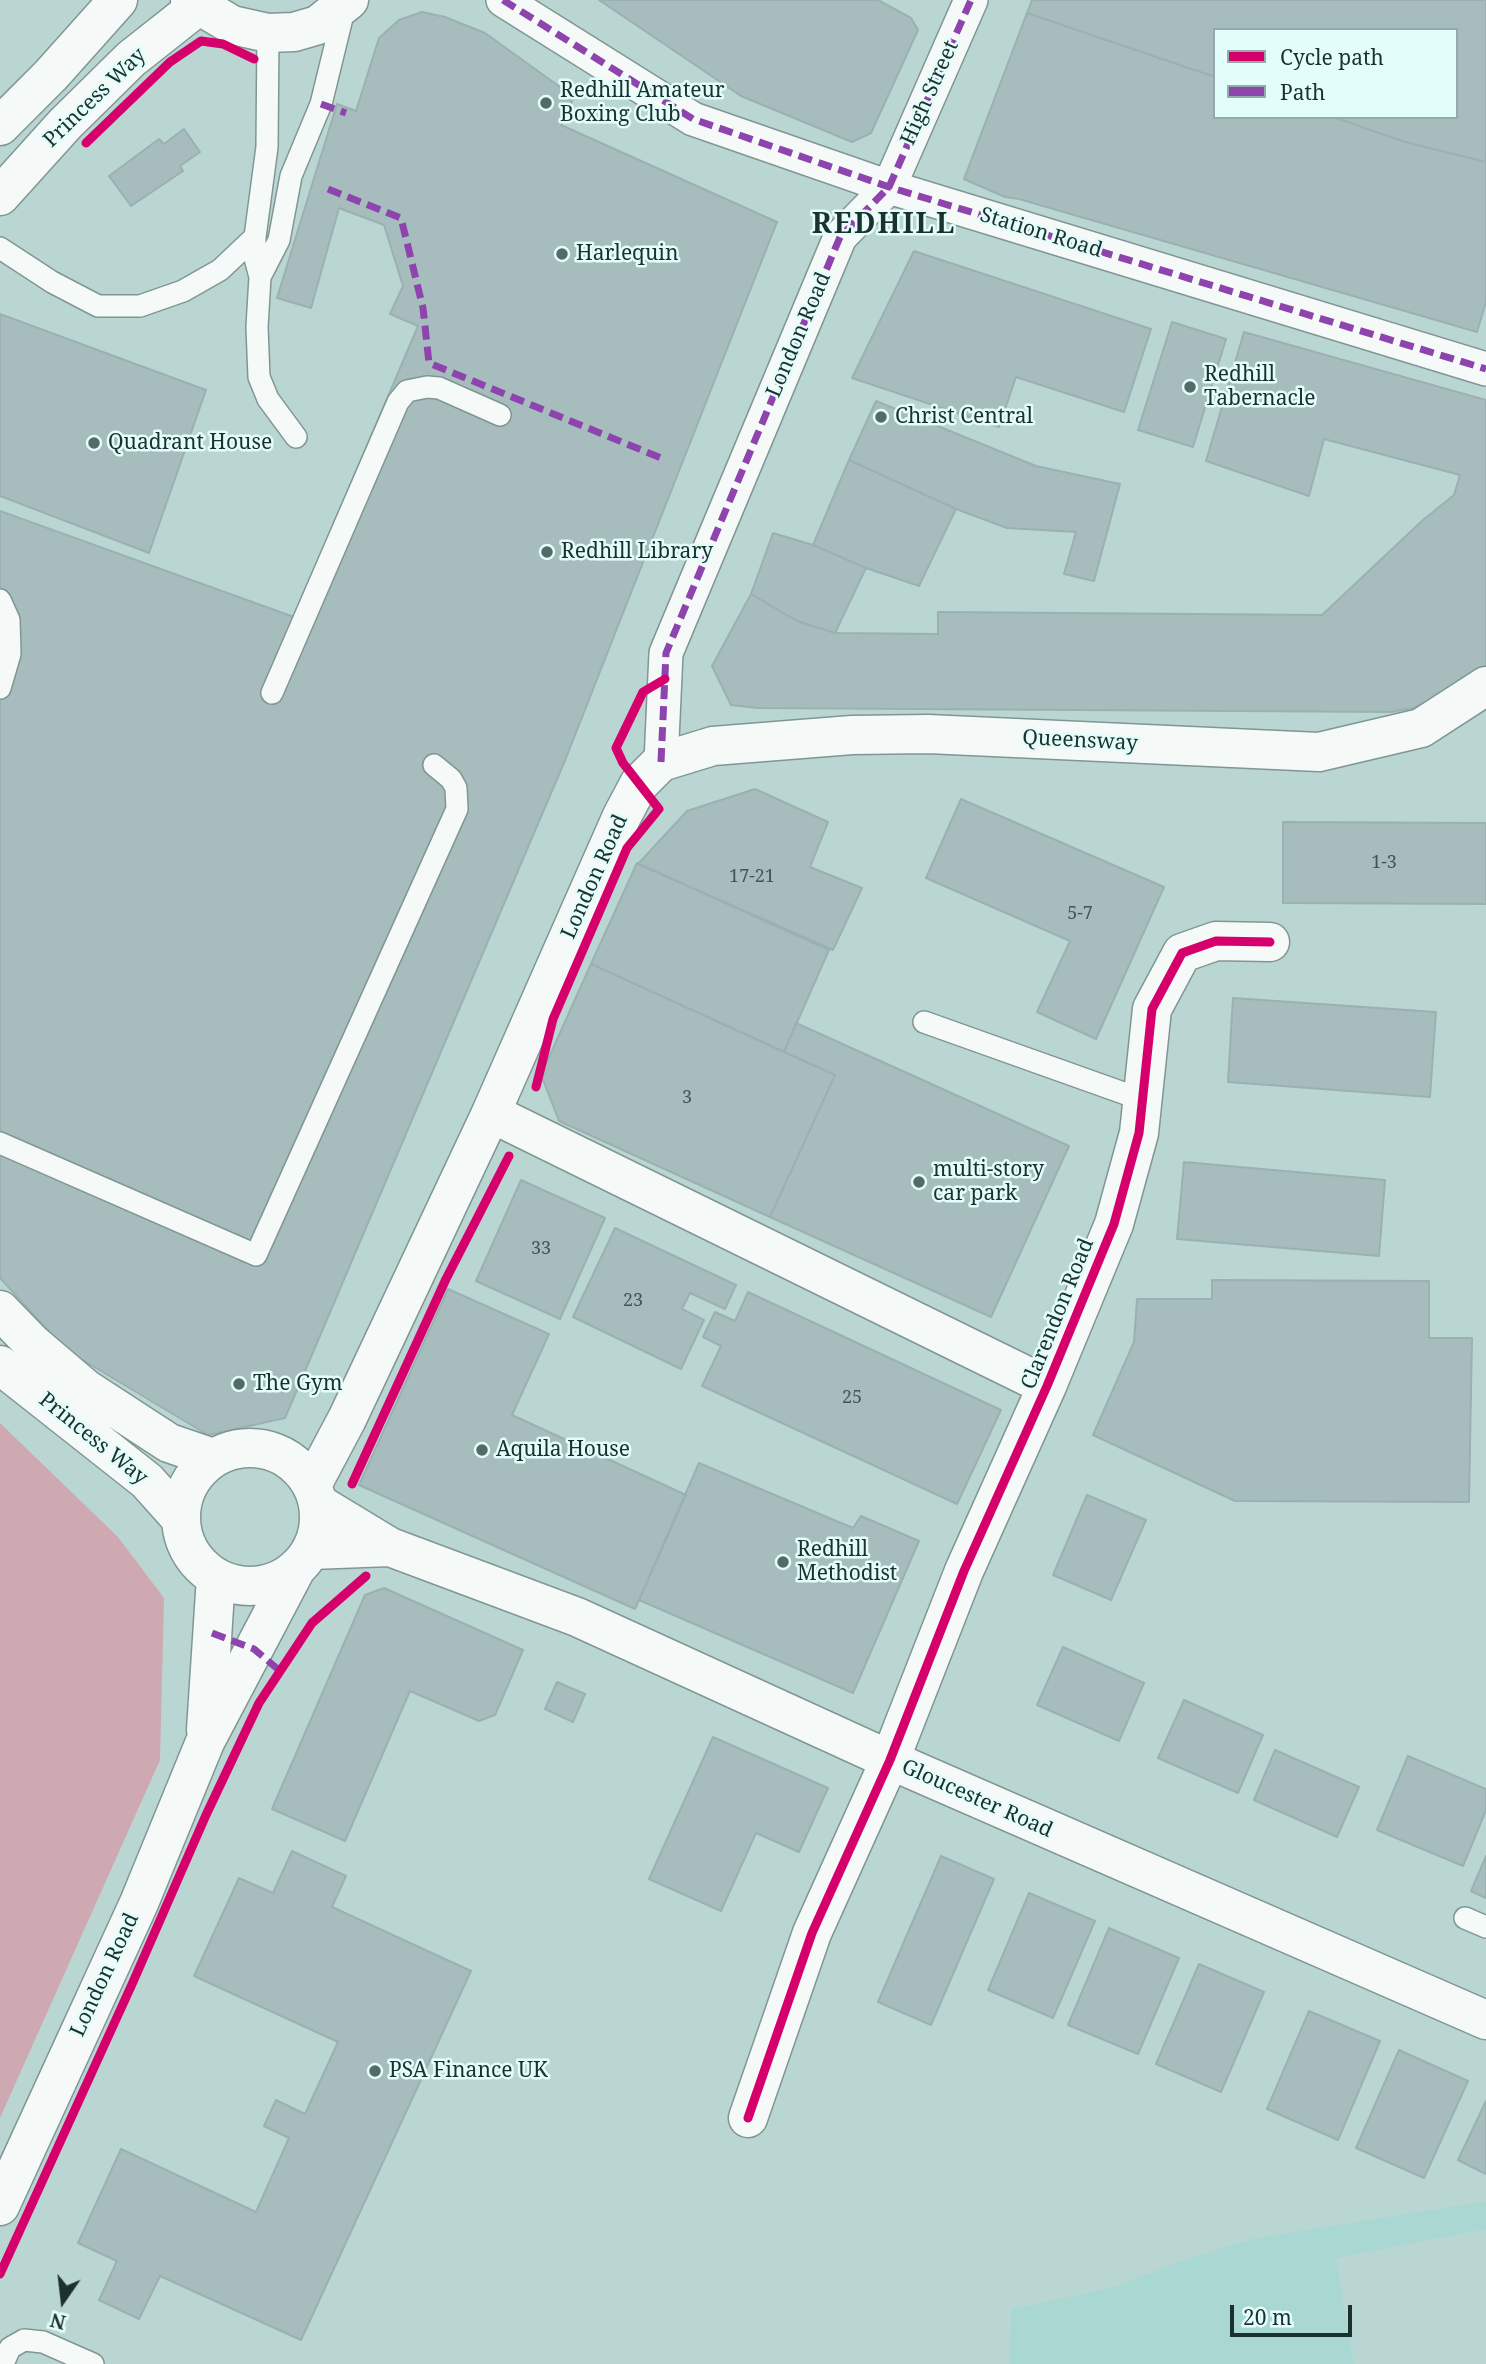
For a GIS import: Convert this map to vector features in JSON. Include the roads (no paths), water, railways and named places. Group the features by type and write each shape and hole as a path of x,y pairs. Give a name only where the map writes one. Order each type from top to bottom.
{"main road":[{"path":"0,126 51,75 118,0"},
{"path":"194,3 232,25 268,33 294,32 318,24 347,2"},
{"name":"Princess Way","path":"0,196 65,124 131,59 194,3"},
{"name":"Queensway","path":"661,762 713,746 852,735 928,734 1319,752 1421,728 1486,686"},
{"name":"London Road","path":"315,1495 347,1419 491,1113 622,816 639,784 661,762"},
{"name":"Clarendon Road","path":"748,2118 811,1933 890,1760 964,1572 1047,1386 1114,1224 1139,1133 1153,1009 1182,953 1216,942 1270,942"},
{"name":"Clarendon Road","path":"491,1113 1047,1386"},
{"name":"Princess Way","path":"0,1310 86,1389 169,1443 213,1458"},
{"name":"Princess Way","path":"0,1365 147,1481 181,1520"},
{"path":"283,1456 308,1446 347,1419"},
{"path":"260,1448 283,1456 297,1466 315,1495 319,1528 303,1560 275,1581 257,1586 233,1584 216,1577 197,1561 185,1541 181,1520 184,1496 196,1475 213,1458 236,1449 260,1448"},
{"name":"Gloucester Road","path":"315,1495 390,1546 577,1617 890,1760 1486,2020"},
{"name":"Gloucester Road","path":"303,1560 390,1546"},
{"name":"London Road","path":"0,2206 139,1903 205,1742 303,1560"},
{"name":"London Road","path":"205,1742 216,1577"}],"street":[{"name":"Station Road","path":"503,0 693,120 889,187 1486,369"},
{"name":"High Street","path":"889,187 971,0"},
{"name":"London Road","path":"661,762 666,653 840,237 889,187"}],"lane":[{"path":"260,277 279,240 291,176 324,93 347,2"},
{"path":"268,33 267,147 255,237 255,257 260,277 258,377 268,399 296,437"},
{"path":"0,248 52,282 98,306 140,306 183,291 220,271 255,237"},
{"path":"272,693 398,402 407,391 427,387 439,388 500,415"},
{"path":"0,600 9,620 10,654 0,688"},
{"path":"0,1143 256,1255 457,809 456,788 451,779 434,765"},
{"path":"924,1021 1143,1100"},
{"path":"1465,1918 1486,1927"},
{"path":"3,2364 10,2348 24,2340 43,2342 93,2364"}],"place":[{"name":"Redhill Amateur Boxing Club","path":"546,103"},
{"name":"Harlequin","path":"562,254"},
{"name":"Redhill Tabernacle","path":"1190,387"},
{"name":"Christ Central","path":"881,417"},
{"name":"Quadrant House","path":"94,443"},
{"name":"Redhill Library","path":"547,552"},
{"name":"multi-story car park","path":"919,1182"},
{"name":"The Gym","path":"239,1384"},
{"name":"Aquila House","path":"482,1450"},
{"name":"Redhill Methodist","path":"783,1562"},
{"name":"PSA Finance UK","path":"375,2071"}],"district":[{"name":"REDHILL","path":"884,225"}]}
